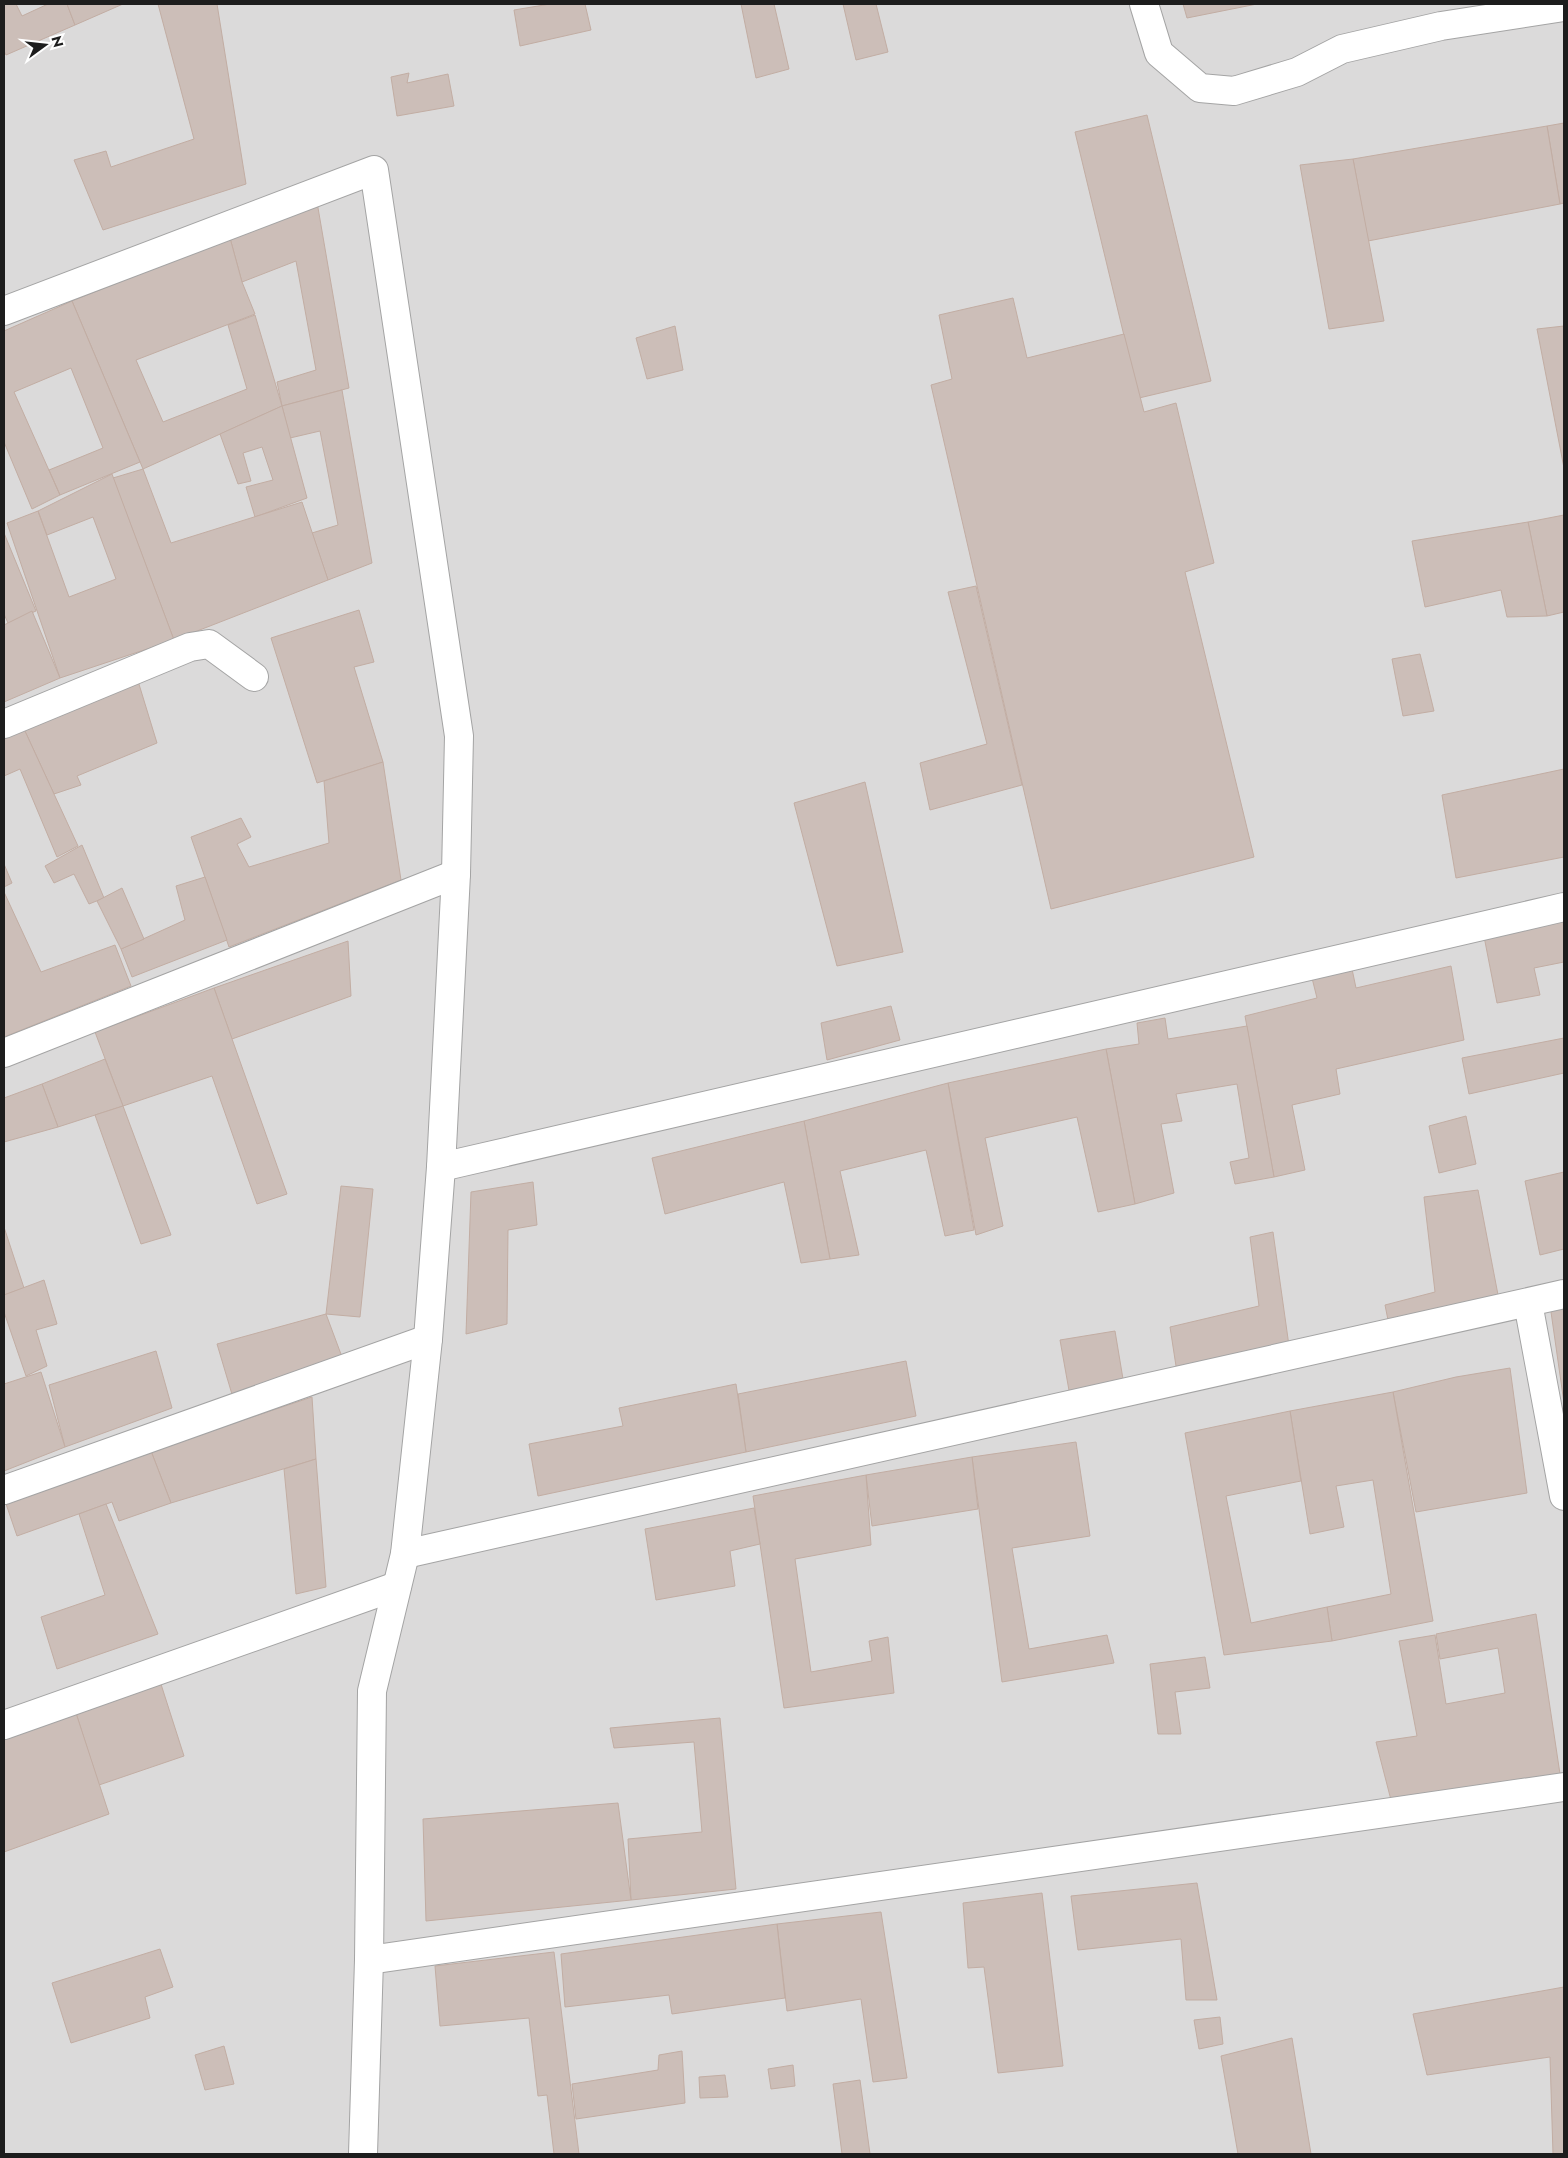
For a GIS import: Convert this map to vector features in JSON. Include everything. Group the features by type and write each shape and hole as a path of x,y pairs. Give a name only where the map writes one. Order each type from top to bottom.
{"street":[{"path":"1144,4 1159,53 1200,88 1225,90 1234,90 1297,72 1342,49 1438,15 1564,7"},
{"path":"4,311 374,170 458,736 456,874 441,1167 428,1340 405,1554 372,1692 369,1960 363,2154"},
{"path":"4,724 190,647 209,644 254,677"},
{"path":"4,1052 456,874"},
{"path":"441,1167 1564,907"},
{"path":"405,1554 1564,1294"},
{"path":"1528,1303 1564,1496"},
{"path":"4,1490 428,1340"},
{"path":"4,1724 397,1586"},
{"path":"369,1960 1564,1786"}],"shaded area":[{"path":"4,4 1564,4 1564,2154 4,2154"}],"building":[{"path":"4,4 16,4 22,16 48,4 67,4 75,25 6,55 4,51"},
{"path":"67,4 123,4 75,25"},
{"path":"158,4 217,4 246,184 103,230 74,160 106,151 111,167 194,139"},
{"path":"550,4 585,4 591,30 520,46 514,10"},
{"path":"741,4 774,4 789,69 756,78"},
{"path":"843,4 876,4 888,52 856,60"},
{"path":"1183,4 1257,4 1187,18"},
{"path":"409,73 407,83 448,74 454,106 397,116 391,77"},
{"path":"1147,115 1211,381 1139,398 1075,132"},
{"path":"1564,123 1564,203 1560,204 1547,126"},
{"path":"1547,126 1560,204 1368,241 1353,159"},
{"path":"1353,159 1384,321 1329,329 1300,165"},
{"path":"317,202 349,388 282,406 277,382 316,370 296,261 242,282 230,238"},
{"path":"230,238 242,282 255,314 136,360 163,422 247,389 228,325 255,315 282,406 143,469 72,301"},
{"path":"1013,298 1027,358 1124,334 1144,412 1176,403 1214,563 1185,572 1254,857 1051,909 931,385 952,379 939,315"},
{"path":"72,301 140,462 60,495 32,509 4,442 4,331","holes":["71,368 103,448 49,470 60,495 14,392"]},
{"path":"675,326 683,370 647,379 636,338"},
{"path":"1564,326 1564,468 1537,329"},
{"path":"342,390 372,563 328,580 312,533 338,525 320,431 290,438 282,406"},
{"path":"282,406 307,498 255,517 246,487 273,480 262,447 243,453 251,481 238,484 220,434"},
{"path":"143,469 171,543 302,502 328,580 174,640 113,478"},
{"path":"112,474 174,640 60,678 7,523 38,511","holes":["38,511 47,535 93,517 116,579 69,597"]},
{"path":"1564,515 1564,612 1547,616 1528,522"},
{"path":"1528,522 1547,616 1507,617 1501,590 1425,607 1412,541"},
{"path":"4,533 36,611 8,623 4,614"},
{"path":"976,586 1022,785 930,810 920,763 987,744 948,592"},
{"path":"359,610 374,662 354,667 383,762 317,783 271,638"},
{"path":"32,611 60,678 4,702 4,625"},
{"path":"1420,654 1434,711 1403,716 1392,659"},
{"path":"138,681 157,743 77,776 81,785 54,794 24,729"},
{"path":"24,729 78,846 57,857 20,769 4,776 4,739"},
{"path":"383,762 401,880 229,947 191,837 241,818 251,837 237,844 249,867 329,843 324,781"},
{"path":"1564,769 1564,857 1456,878 1442,795"},
{"path":"865,782 903,952 837,966 794,803"},
{"path":"82,845 104,898 89,904 74,874 54,883 45,866"},
{"path":"4,864 12,883 4,887"},
{"path":"205,877 227,940 132,977 121,949 185,920 176,886"},
{"path":"122,888 144,939 121,949 97,901"},
{"path":"4,892 41,972 115,945 131,986 4,1037"},
{"path":"1564,902 1564,962 1534,968 1540,995 1497,1003 1481,921"},
{"path":"348,941 351,996 232,1039 214,988"},
{"path":"1451,966 1464,1040 1336,1069 1340,1094 1292,1105 1305,1170 1274,1177 1245,1016 1317,998 1312,978 1352,969 1356,988"},
{"path":"214,988 287,1194 257,1204 212,1076 123,1106 95,1032"},
{"path":"891,1006 900,1040 827,1060 821,1023"},
{"path":"1165,1018 1168,1039 1247,1026 1274,1177 1235,1184 1230,1162 1249,1158 1237,1084 1176,1094 1182,1121 1161,1124 1174,1193 1135,1204 1106,1049 1139,1044 1137,1023"},
{"path":"1564,1038 1564,1073 1469,1094 1462,1058"},
{"path":"1106,1049 1135,1204 1098,1212 1077,1117 985,1138 1003,1226 976,1235 948,1083"},
{"path":"105,1059 123,1106 58,1127 42,1084"},
{"path":"948,1083 974,1230 945,1236 926,1150 840,1171 859,1255 830,1259 804,1121"},
{"path":"42,1084 58,1127 4,1142 4,1098"},
{"path":"123,1106 171,1235 141,1244 95,1115"},
{"path":"1466,1116 1476,1164 1439,1173 1429,1126"},
{"path":"804,1121 830,1259 801,1263 784,1182 665,1214 652,1158"},
{"path":"1564,1172 1564,1249 1540,1255 1525,1181"},
{"path":"533,1182 537,1225 508,1230 507,1324 466,1334 471,1192"},
{"path":"341,1186 373,1189 360,1317 326,1314"},
{"path":"1478,1190 1503,1321 1390,1330 1385,1305 1435,1292 1424,1197"},
{"path":"4,1227 24,1288 4,1295"},
{"path":"1273,1232 1291,1360 1178,1379 1170,1327 1259,1306 1250,1237"},
{"path":"44,1280 57,1324 36,1330 47,1366 26,1376 4,1312 4,1295"},
{"path":"1564,1302 1564,1403 1550,1305"},
{"path":"326,1314 345,1365 234,1401 217,1344"},
{"path":"1115,1331 1124,1385 1070,1396 1060,1340"},
{"path":"156,1351 172,1408 65,1447 49,1385"},
{"path":"906,1361 916,1416 746,1452 738,1394"},
{"path":"1510,1368 1527,1493 1416,1512 1393,1392 1456,1377"},
{"path":"41,1372 65,1447 4,1471 4,1384"},
{"path":"736,1384 746,1452 538,1496 529,1444 623,1426 619,1408"},
{"path":"1393,1392 1433,1621 1332,1641 1327,1607 1391,1594 1373,1480 1336,1486 1344,1527 1310,1534 1290,1411"},
{"path":"312,1397 316,1459 171,1503 151,1451"},
{"path":"1290,1411 1301,1481 1226,1496 1251,1623 1327,1607 1332,1641 1224,1655 1185,1433"},
{"path":"1076,1442 1090,1536 1012,1548 1029,1649 1107,1635 1114,1663 1002,1682 972,1457"},
{"path":"151,1451 171,1503 119,1521 112,1502 17,1536 5,1501"},
{"path":"972,1457 978,1509 872,1526 866,1475"},
{"path":"316,1459 326,1587 296,1594 284,1469"},
{"path":"866,1475 871,1545 795,1559 811,1672 872,1661 869,1641 888,1637 894,1693 784,1708 753,1496"},
{"path":"106,1504 158,1634 57,1669 41,1617 105,1595 79,1514"},
{"path":"754,1508 760,1544 730,1551 735,1586 656,1600 645,1529"},
{"path":"1536,1614 1560,1774 1391,1800 1376,1742 1417,1736 1399,1641 1435,1635 1446,1704 1505,1693 1498,1648 1440,1659 1436,1634"},
{"path":"1205,1657 1210,1688 1175,1692 1181,1734 1158,1734 1150,1664"},
{"path":"159,1678 184,1756 99,1785 74,1707"},
{"path":"74,1707 109,1814 4,1852 4,1733"},
{"path":"720,1718 736,1889 631,1900 628,1839 702,1832 694,1742 614,1748 610,1728"},
{"path":"618,1803 631,1900 426,1921 423,1819"},
{"path":"1197,1883 1217,2000 1186,2000 1181,1939 1078,1950 1071,1896"},
{"path":"1042,1893 1063,2066 998,2073 984,1967 968,1968 963,1903"},
{"path":"881,1912 907,2078 873,2082 861,1999 787,2011 777,1924"},
{"path":"777,1924 785,1998 672,2014 669,1995 565,2007 561,1954"},
{"path":"160,1949 173,1987 145,1997 150,2018 71,2043 52,1983"},
{"path":"554,1952 579,2154 554,2154 547,2095 538,2096 529,2018 440,2026 435,1966"},
{"path":"1564,1987 1564,2154 1553,2154 1550,2057 1427,2075 1413,2014"},
{"path":"1220,2017 1223,2044 1199,2049 1194,2020"},
{"path":"1292,2038 1311,2154 1238,2154 1221,2056"},
{"path":"224,2046 234,2084 205,2090 195,2055"},
{"path":"682,2051 685,2103 576,2119 572,2084 658,2070 659,2055"},
{"path":"793,2065 795,2086 771,2089 768,2069"},
{"path":"725,2075 728,2097 700,2098 699,2077"},
{"path":"860,2080 870,2154 842,2154 833,2084"}]}
